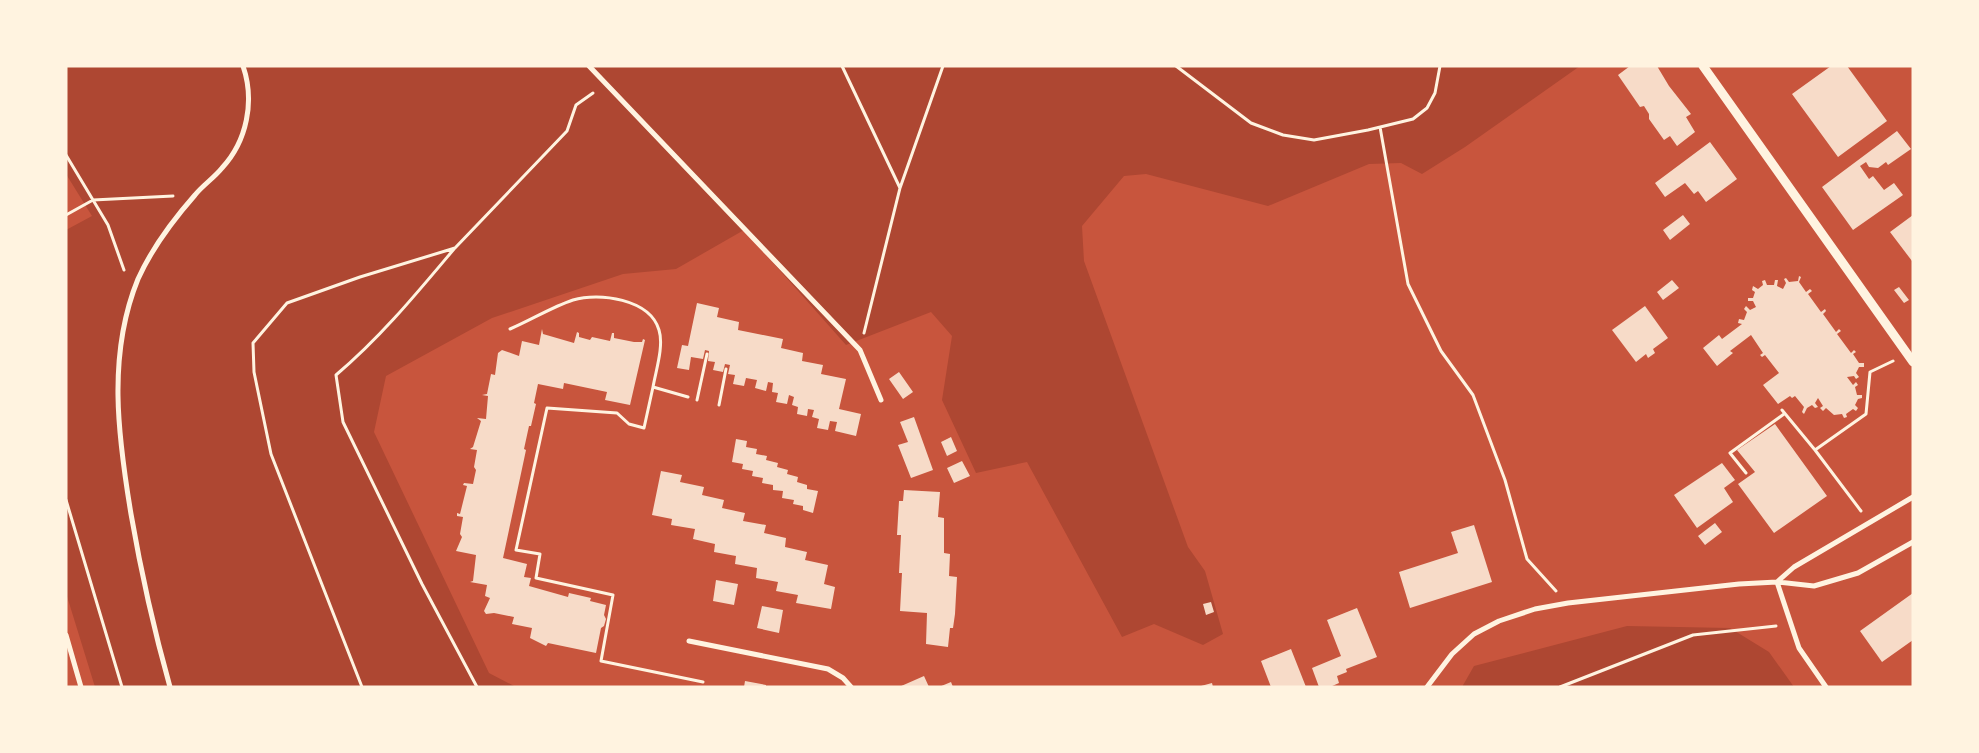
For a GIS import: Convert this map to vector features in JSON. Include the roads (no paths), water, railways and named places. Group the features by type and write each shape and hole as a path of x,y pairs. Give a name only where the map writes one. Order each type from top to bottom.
{"street":[{"path":"170,687 139,560 121,448 117,382 127,310 139,278 153,251 196,194 233,154 245,129 248,87 243,66"},
{"path":"589,66 860,350 881,400"},
{"path":"1703,66 1913,362"},
{"path":"1777,582 1794,566 1913,497"},
{"path":"1427,687 1452,654 1474,634 1516,615 1568,603 1777,582 1814,586 1858,573 1913,542"},
{"path":"1777,582 1799,648 1826,687"},
{"path":"66,635 81,687"},
{"path":"689,641 828,669 843,678 851,687"}]}
